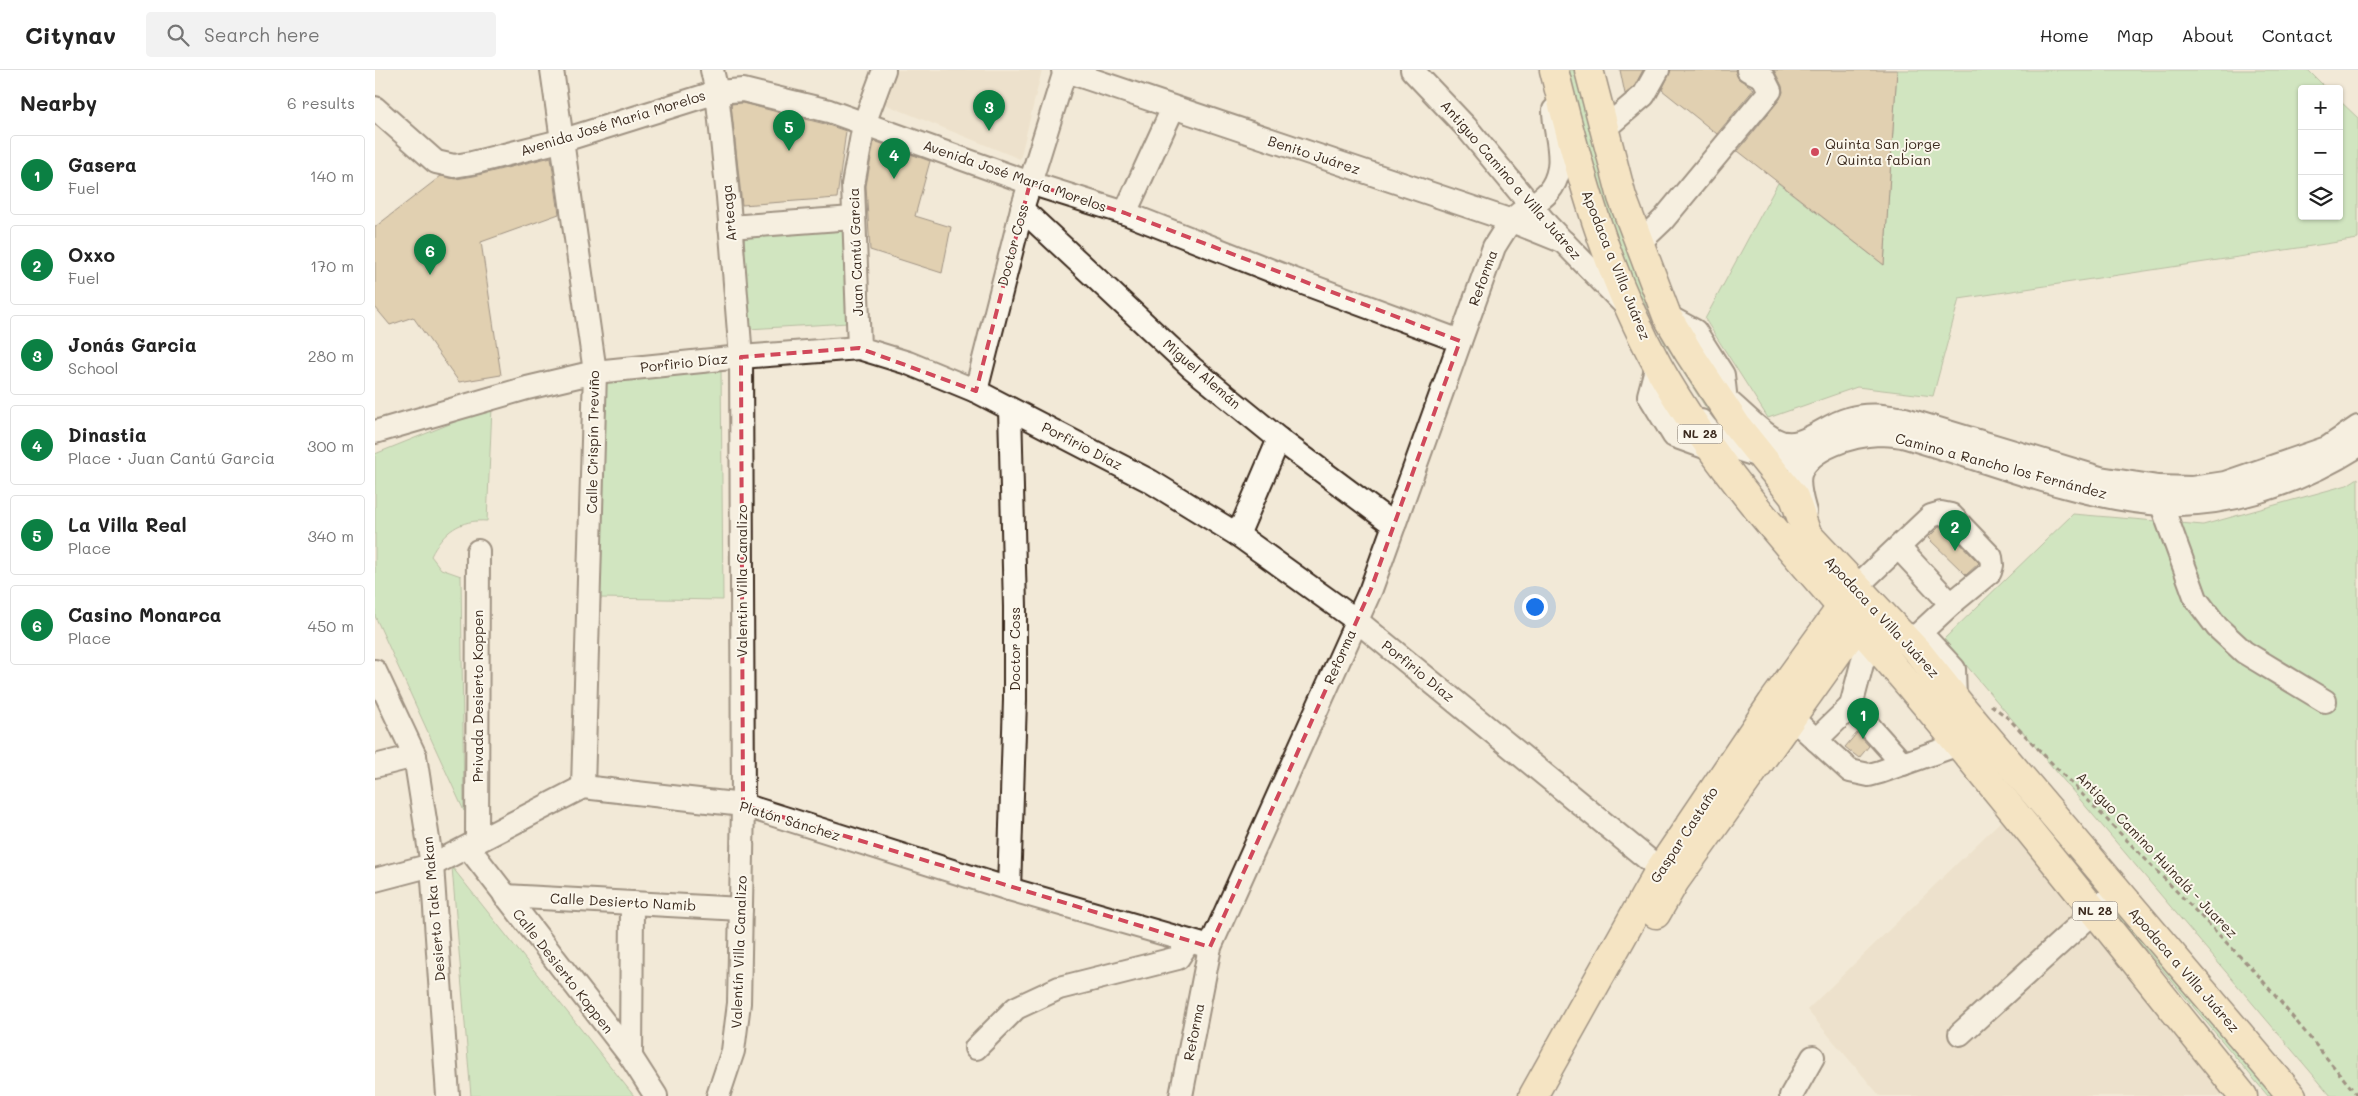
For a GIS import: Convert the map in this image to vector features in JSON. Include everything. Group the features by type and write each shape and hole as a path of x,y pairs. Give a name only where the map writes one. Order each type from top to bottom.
{"main road":[{"name":"Apodaca a Villa Juárez","path":"1589,70 1622,197 1667,316 1759,454 1794,498 1807,534 1859,612 1959,744 2235,1086"},
{"name":"Apodaca a Villa Juárez","path":"1555,76 1568,132 1594,216 1631,311 1656,361 1710,449 1741,491 1859,612 1908,637 1955,699 2292,1096"},
{"name":"Gaspar Castaño","path":"1533,1096 1667,875 1781,710 1859,612"},
{"name":"Gaspar Castaño","path":"1553,1096 1667,875"},
{"path":"2235,1086 2255,1053"}],"street":[{"name":"Calle Crispín Treviño","path":"552,70 564,140 595,372 583,787"},
{"name":"Arteaga","path":"711,70 717,92 741,357"},
{"name":"Juan Cantú Garcia","path":"859,348 853,185 864,124 884,70"},
{"name":"Antiguo Camino a Villa Juárez","path":"1412,70 1466,128 1520,217 1564,242 1631,311"},
{"path":"1604,129 1644,94 1658,70"},
{"path":"1639,244 1663,220 1770,92 1763,76 1748,70"},
{"name":"Benito Juárez","path":"1064,71 1173,108 1520,217"},
{"name":"Doctor Coss","path":"976,391 1022,209 1064,71"},
{"name":"Reforma","path":"1181,1096 1199,944 1371,588 1494,247 1520,217 1543,200 1553,185 1559,170 1560,155 1554,113 1555,76"},
{"name":"Avenida José María Morelos","path":"375,108 436,162 453,166 472,164 564,140 717,92 743,90 829,112 1030,183 1125,212 1295,280 1460,340"},
{"path":"1125,212 1173,108"},
{"name":"Miguel Alemán","path":"1022,209 1192,368 1279,439 1394,525"},
{"path":"730,227 853,218"},
{"name":"Porfirio Díaz","path":"375,432 527,388 595,372 741,357 859,348 908,363 976,391 1149,480 1238,535 1356,620 1667,875"},
{"name":"Valentin Villa Canalizo","path":"741,357 743,805"},
{"name":"Camino a Rancho los Fernández","path":"1656,361 1705,426 1722,442 1759,454 1788,459 1816,454 1858,437 1879,434 1902,436 2098,494 2161,503 2190,504 2232,498 2279,485 2329,464 2358,446"},
{"path":"1721,399 1774,439 1789,443 1804,442 1846,419 1873,414 1905,419 2100,478 2158,488 2191,488 2225,483 2327,448 2358,427"},
{"name":"Doctor Coss","path":"1009,889 1015,681 1010,409"},
{"path":"1238,535 1279,439"},
{"path":"1810,538 1799,487 1800,475 1816,454"},
{"path":"2161,503 2195,599 2217,627 2244,652 2325,701"},
{"path":"1816,740 1851,706 1859,612 1899,548 1931,516 1941,513 1951,515 1991,557 1990,572 1908,637"},
{"path":"1899,548 1951,604"},
{"name":"Privada Desierto Koppen","path":"473,844 478,552"},
{"name":"Desierto Taka Makan","path":"376,677 415,756 432,865 448,1096"},
{"path":"1851,706 1903,764"},
{"path":"1781,710 1850,771 1859,774 1880,772 1959,744"},
{"path":"375,766 415,756"},
{"path":"375,880 432,865 583,787"},
{"name":"Platón Sánchez","path":"583,787 743,805 1009,889 1199,944"},
{"name":"Valentín Villa Canalizo","path":"718,1096 733,1051 737,1028 743,805"},
{"name":"Calle Desierto Koppen","path":"473,844 505,896 631,1057 656,1096"},
{"path":"1960,1034 2117,891"},
{"name":"Calle Desierto Namib","path":"505,896 741,909"},
{"path":"631,1057 632,903"},
{"path":"976,1048 1016,1008 1059,988 1179,958 1199,944"},
{"path":"1791,1096 1813,1057"}],"path":[{"name":"Antiguo Camino Huinalá - Juarez","path":"1985,701 2008,718 2258,975 2358,1096"}],"highlighted area":[{"path":"1030,183 1125,213 1460,341 1371,589 1210,947 743,805 741,357 859,348 976,391"}],"shaded area":[{"path":"894,70 1042,70 1020,159 882,103"},
{"path":"2012,810 2224,1096 1880,1096 1807,1010"}],"green space":[{"path":"1566,70 1575,70 1580,92 1650,301 1710,410 1708,411 1664,342 1644,302 1625,273 1600,200"},
{"path":"1897,70 2308,70 2323,85 2298,85 2298,220 2343,220 2343,104 2358,118 2358,239 1959,299 1933,396 1857,387 1768,418 1705,319 1778,183 1884,265"},
{"path":"842,225 848,323 748,329 744,231"},
{"path":"721,368 723,600 599,598 605,381"},
{"path":"492,407 487,521 469,522 453,529 441,540 431,556 441,569 461,576 464,811 375,616 375,454"},
{"path":"2358,478 2358,1096 2331,1096 1944,639 2073,514 2203,525 2347,485"},
{"path":"1973,743 2284,1096 2268,1096"},
{"path":"452,867 634,1096 471,1096"}],"building":[{"path":"1620,70 1643,70 1634,87 1625,94"},
{"path":"1671,70 1735,70 1738,78 1754,89 1717,134 1662,90"},
{"name":"Quinta San jorge / Quinta fabian","path":"1774,70 1897,70 1884,265 1738,151 1780,99 1783,92 1782,86"},
{"path":"742,103 846,131 837,198 742,205 731,104"},
{"path":"874,141 930,161 915,216 951,227 942,273 870,250 866,186"},
{"path":"551,157 559,214 481,242 501,375 459,382 413,317 390,325 375,307 375,227 441,176 456,179 474,176"},
{"path":"1939,527 1944,527 1979,563 1966,575 1928,538"},
{"path":"1857,733 1869,746 1859,758 1845,747"}],"place":[{"name":"Jonás Garcia","path":"989,131"},
{"name":"La Villa Real","path":"789,151"},
{"name":"Quinta San jorge / Quinta fabian","path":"1815,152"},
{"name":"Dinastia","path":"894,179"},
{"name":"Casino Monarca","path":"430,275"},
{"name":"Oxxo","path":"1955,551"},
{"name":"Gasera","path":"1863,739"}]}
